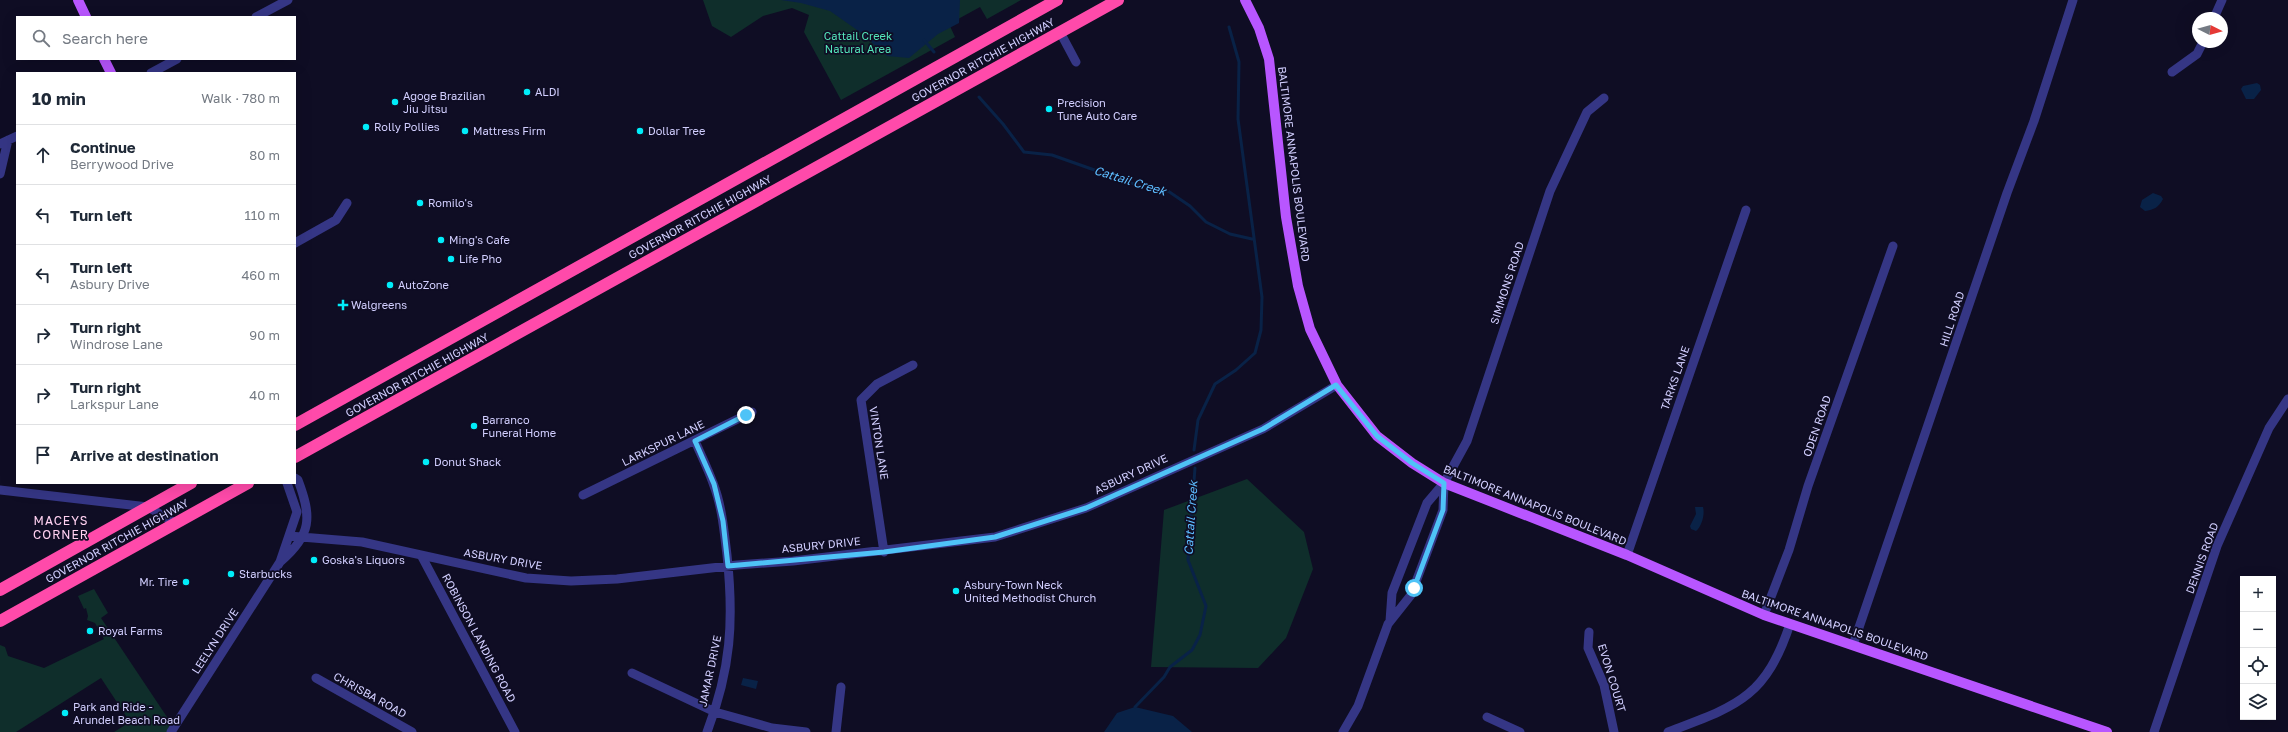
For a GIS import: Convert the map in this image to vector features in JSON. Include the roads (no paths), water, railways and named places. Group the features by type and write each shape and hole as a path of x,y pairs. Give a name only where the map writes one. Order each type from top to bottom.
{"highway":[{"name":"GOVERNOR RITCHIE HIGHWAY","path":"296,423 1057,0"},
{"name":"GOVERNOR RITCHIE HIGHWAY","path":"296,456 1118,0"},
{"name":"GOVERNOR RITCHIE HIGHWAY","path":"0,590 189,484"},
{"name":"GOVERNOR RITCHIE HIGHWAY","path":"0,621 246,484"}],"main road":[{"path":"78,0 86,16"},
{"name":"BALTIMORE ANNAPOLIS BOULEVARD","path":"1245,0 1259,28 1269,59 1286,217 1298,286 1310,329 1336,385 1377,436 1412,463 1444,483 1627,555 1764,615 2107,732"},
{"path":"104,60 110,72"}],"street":[{"path":"258,16 288,0"},
{"name":"HILL ROAD","path":"1853,645 2007,192 2034,121 2073,0"},
{"path":"2217,12 2222,0"},
{"path":"1060,32 1076,62"},
{"path":"2172,72 2197,54 2200,48"},
{"path":"153,72 175,60"},
{"name":"SIMMONS ROAD","path":"1444,483 1467,441 1550,192 1587,112 1604,98"},
{"path":"0,174 4,142 16,136"},
{"path":"296,242 336,220 347,202"},
{"name":"TARKS LANE","path":"1627,555 1746,210"},
{"name":"ODEN ROAD","path":"1764,615 1789,550 1811,479 1893,246"},
{"name":"VINTON LANE","path":"884,552 861,400 877,384 913,365"},
{"name":"ASBURY DRIVE","path":"290,536 362,542 526,578 571,581 617,579 728,566 884,552 995,537 1086,508 1263,429 1336,385"},
{"name":"DENNIS ROAD","path":"2154,732 2216,549 2270,428 2288,399"},
{"name":"LARKSPUR LANE","path":"583,495 752,412"},
{"name":"JAMAR DRIVE","path":"695,441 714,484 723,521 728,566 731,634 726,668 715,712 707,732"},
{"path":"296,479 298,480 308,513 304,536"},
{"path":"1343,732 1358,706 1390,621 1392,593 1427,503 1444,483"},
{"path":"1390,621 1411,595 1443,510 1444,483"},
{"name":"LEELYN DRIVE","path":"171,732 280,562 297,512 287,484"},
{"path":"0,490 148,507 175,523"},
{"name":"LEELYN DRIVE","path":"280,562 304,536"},
{"name":"ROBINSON LANDING ROAD","path":"421,555 515,732"},
{"path":"1668,732 1717,714 1750,694 1775,663 1790,624"},
{"name":"EVON COURT","path":"1589,632 1588,648 1604,685 1614,732"},
{"path":"632,673 715,712 772,728 806,732"},
{"name":"CHRISBA ROAD","path":"316,678 412,732"},
{"path":"836,732 841,686"},
{"path":"1487,717 1520,732"}],"water":[{"path":"781,0 960,0 959,23 938,34 909,58 887,56 860,32 830,11 801,3"},
{"path":"2257,83 2260,85 2261,90 2254,99 2246,99 2241,89 2243,86"},
{"path":"2153,193 2161,196 2163,199 2156,208 2145,211 2140,207 2142,200"},
{"path":"1695,507 1703,507 1704,510 1701,523 1696,531 1691,529 1690,526 1696,514"},
{"path":"743,678 758,681 756,689 741,685"},
{"path":"1135,707 1173,716 1192,732 1104,732 1117,713"}],"waterway":[{"name":"Cattail Creek","path":"1194,450 1198,420 1215,384 1236,370 1255,353 1261,330 1262,297 1238,119 1239,62 1229,27"},
{"name":"Cattail Creek","path":"924,40 934,52"},
{"name":"Cattail Creek","path":"979,97 1003,124 1024,152 1052,155 1134,184 1168,191 1190,206 1206,222 1230,234 1252,239"},
{"name":"Cattail Creek","path":"1135,707 1164,677 1170,667 1192,650 1200,635 1206,606 1188,560 1195,468"}],"place":[{"name":"ALDI","path":"527,92"},
{"name":"Agoge Brazilian Jiu Jitsu","path":"395,102"},
{"name":"Precision Tune Auto Care","path":"1049,109"},
{"name":"Rolly Pollies","path":"366,127"},
{"name":"Mattress Firm","path":"465,131"},
{"name":"Dollar Tree","path":"640,131"},
{"name":"Romilo's","path":"420,203"},
{"name":"Ming's Cafe","path":"441,240"},
{"name":"Life Pho","path":"451,259"},
{"name":"AutoZone","path":"390,285"},
{"name":"Walgreens","path":"343,305"},
{"name":"Barranco Funeral Home","path":"474,426"},
{"name":"Donut Shack","path":"426,462"},
{"name":"Goska's Liquors","path":"314,560"},
{"name":"Starbucks","path":"231,574"},
{"name":"Mr. Tire","path":"186,582"},
{"name":"Asbury-Town Neck United Methodist Church","path":"956,591"},
{"name":"Royal Farms","path":"90,631"},
{"name":"Park and Ride - Arundel Beach Road","path":"65,713"}],"district":[{"name":"MACEYS CORNER","path":"61,528"}],"park label":[{"name":"Cattail Creek Natural Area","path":"858,42"}]}
